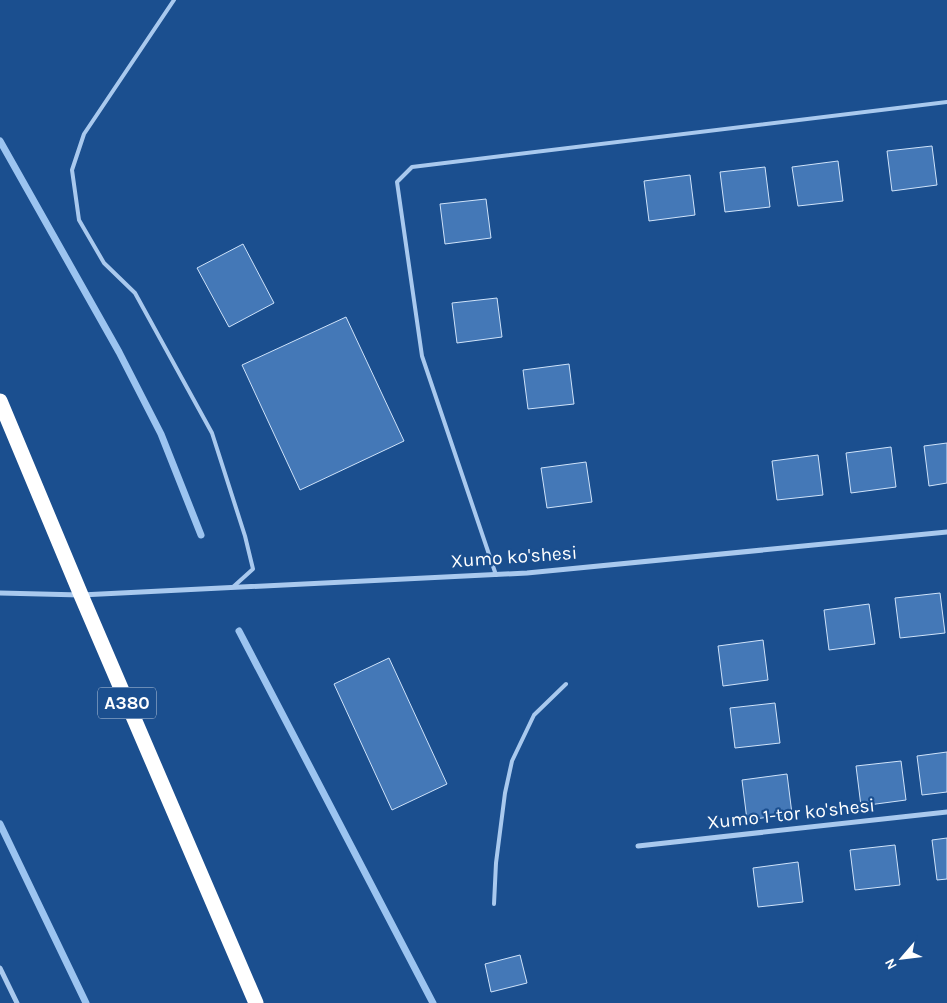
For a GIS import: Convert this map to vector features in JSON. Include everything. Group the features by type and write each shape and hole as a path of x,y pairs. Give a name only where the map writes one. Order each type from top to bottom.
{"highway":[{"name":"A380","path":"0,401 256,1003"}],"street":[{"name":"Xumo ko'shesi","path":"0,593 81,594 496,575 947,532"},
{"name":"Xumo 1-tor ko'shesi","path":"638,846 947,812"},
{"path":"0,968 17,1003"}],"lane":[{"path":"174,0 84,134 72,170 79,220 104,263 135,293 212,433 245,536 253,569 233,587"},
{"path":"496,575 422,356 397,182 412,167 947,102"},
{"path":"494,904 496,863 505,793 512,761 534,715 566,684"}],"building":[{"path":"932,146 937,185 892,191 887,151"},
{"path":"838,161 843,201 798,206 792,167"},
{"path":"765,167 770,207 725,212 720,172"},
{"path":"690,175 695,215 649,221 644,181"},
{"path":"486,199 491,238 445,244 440,204"},
{"path":"243,244 274,303 229,327 197,268"},
{"path":"497,298 502,337 457,343 452,303"},
{"path":"346,317 404,441 300,490 242,365"},
{"path":"569,364 574,404 528,409 523,370"},
{"path":"947,443 947,483 929,486 924,446"},
{"path":"891,447 896,487 851,493 846,453"},
{"path":"818,455 823,495 777,500 772,461"},
{"path":"586,462 592,502 547,508 541,468"},
{"path":"940,593 945,633 900,638 895,598"},
{"path":"869,604 875,644 829,650 824,610"},
{"path":"763,640 768,680 723,686 718,646"},
{"path":"389,658 447,784 392,810 334,684"},
{"path":"775,703 780,743 735,748 730,708"},
{"path":"947,752 947,792 922,795 917,756"},
{"path":"901,761 906,800 861,806 856,766"},
{"path":"787,774 792,814 747,820 742,780"},
{"path":"947,838 947,879 937,880 932,840"},
{"path":"895,845 900,885 855,890 850,850"},
{"path":"798,862 803,902 758,907 753,868"},
{"path":"520,955 527,983 491,992 485,964"}],"waterway":[{"path":"0,141 119,352 161,434 201,535"},
{"path":"239,631 433,1003"},
{"path":"0,824 86,1003"}]}
